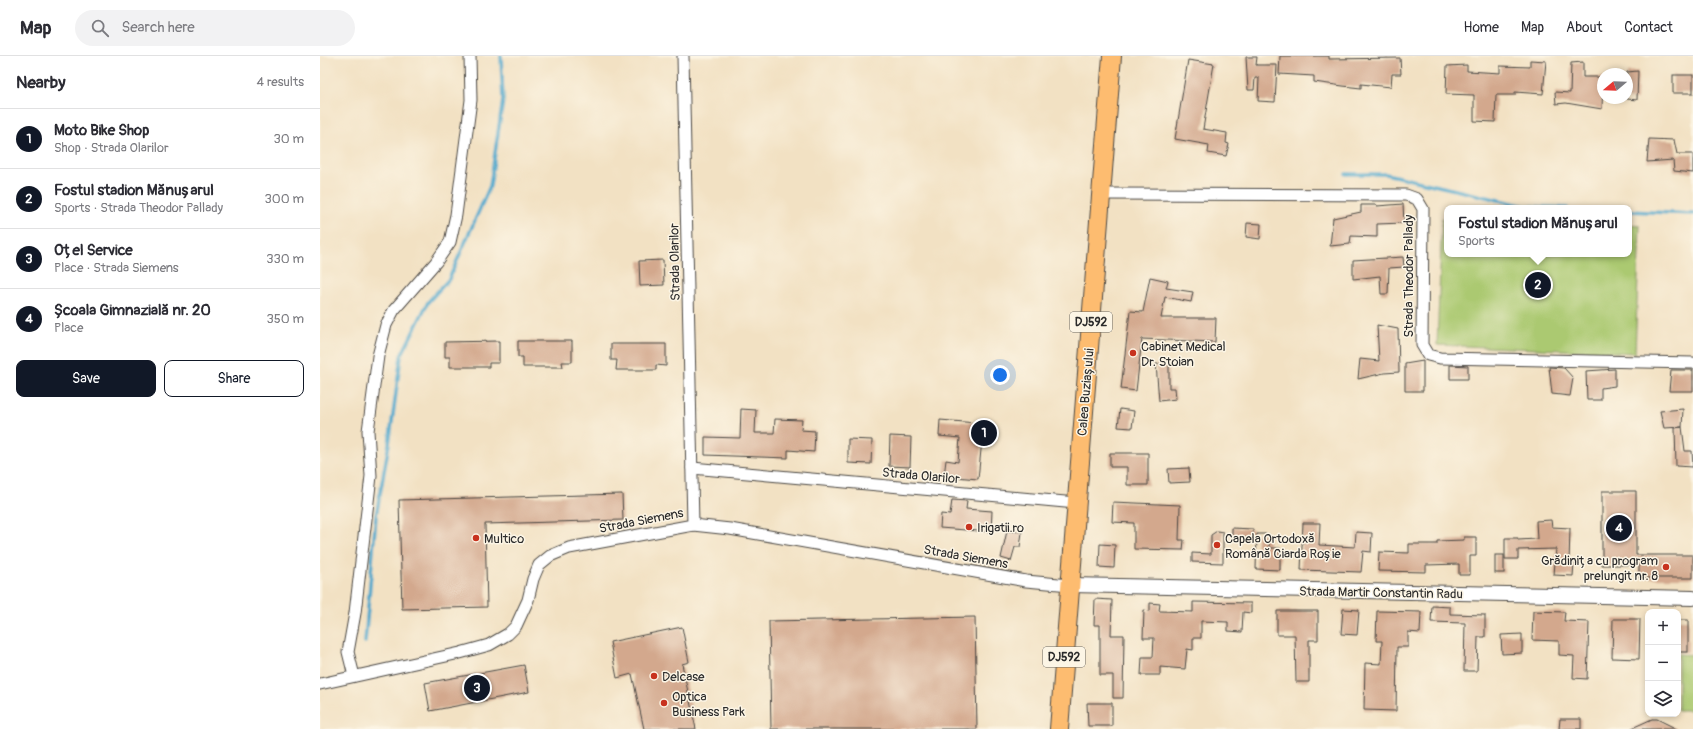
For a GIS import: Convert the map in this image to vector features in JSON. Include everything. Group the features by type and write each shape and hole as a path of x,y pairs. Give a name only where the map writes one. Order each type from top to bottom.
{"main road":[{"name":"Calea Buziașului","path":"1059,729 1112,56"}],"street":[{"path":"354,676 348,652 355,613 371,476 368,431 378,356 386,325 394,310 436,262 450,242 456,215 471,100 470,56"},
{"name":"Strada Olarilor","path":"683,56 693,524"},
{"name":"Strada Theodor Pallady","path":"1102,194 1406,195 1417,199 1423,209 1422,345 1428,355 1440,358 1693,363"},
{"name":"Strada Olarilor","path":"692,468 1076,503"},
{"name":"Strada Siemens","path":"320,684 460,653 489,645 508,634 516,626 539,565 550,556 569,548 693,524 730,529 1026,581 1070,585"},
{"name":"Strada Martir Constantin Radu","path":"1070,585 1693,598"}],"green space":[{"path":"1442,218 1444,218 1444,257 1632,257 1632,225 1640,226 1635,353 1437,345"},
{"path":"1681,654 1693,655 1692,710 1681,710"}],"building":[{"path":"1280,56 1329,56 1329,59 1400,58 1401,74 1392,74 1391,87 1361,84 1361,88 1314,82 1314,76 1279,74"},
{"path":"1246,57 1257,57 1256,65 1277,65 1275,102 1258,101 1259,78 1255,78 1254,90 1248,90"},
{"path":"1188,60 1214,64 1203,129 1227,133 1226,143 1229,144 1226,156 1208,153 1209,145 1175,139"},
{"path":"1530,60 1546,61 1543,94 1515,92 1515,95 1496,95 1495,122 1474,121 1474,95 1446,94 1447,66 1467,65 1467,71 1500,73 1500,66 1530,67"},
{"path":"1583,62 1583,77 1597,77 1597,104 1602,104 1602,109 1566,103 1556,104 1555,92 1570,93 1571,63"},
{"path":"1633,71 1638,71 1637,100 1633,100"},
{"path":"1673,75 1693,75 1693,93 1673,93"},
{"path":"1649,139 1674,140 1677,154 1693,154 1693,173 1674,171 1673,160 1647,162"},
{"path":"1403,204 1404,223 1377,224 1377,237 1351,236 1350,244 1330,246 1333,218 1361,212 1361,205 1377,206"},
{"path":"1247,223 1261,224 1260,239 1246,237"},
{"path":"1403,257 1404,267 1389,268 1388,294 1381,294 1380,276 1353,279 1353,260"},
{"path":"663,260 664,285 640,286 639,261"},
{"path":"1150,277 1168,281 1166,288 1193,292 1191,302 1165,297 1161,318 1216,318 1215,342 1142,339 1136,391 1121,389 1130,311 1143,312"},
{"path":"1377,325 1398,329 1399,372 1384,373 1358,379 1360,359 1379,361"},
{"path":"499,341 499,363 489,363 489,367 450,367 450,357 445,357 445,342"},
{"path":"518,341 572,341 572,362 562,362 563,367 523,367 523,357 518,357"},
{"path":"611,344 666,344 666,366 656,365 656,370 616,370 617,360 611,360"},
{"path":"1423,361 1423,391 1405,391 1405,364"},
{"path":"1156,364 1169,364 1169,388 1175,388 1176,399 1159,401"},
{"path":"1450,365 1468,366 1468,379 1450,379"},
{"path":"1549,367 1564,368 1573,378 1570,396 1552,394"},
{"path":"1615,369 1615,386 1601,388 1601,400 1587,400 1586,371"},
{"path":"1671,370 1693,370 1693,391 1669,391"},
{"path":"741,409 756,410 755,433 774,433 775,419 802,420 801,430 815,431 814,452 788,450 788,458 705,455 705,437 740,438"},
{"path":"1120,409 1134,411 1132,428 1118,427"},
{"path":"1683,409 1682,427 1664,428 1660,411"},
{"path":"940,420 989,424 988,440 982,440 978,479 944,476 946,460 958,462 960,438 939,436"},
{"path":"1682,427 1685,451 1692,451 1693,467 1676,466 1675,428"},
{"path":"890,436 911,437 910,467 889,466"},
{"path":"848,439 872,440 871,464 848,463"},
{"path":"1110,453 1148,453 1148,485 1127,485 1127,467 1110,467"},
{"path":"1189,468 1190,482 1169,483 1168,469"},
{"path":"1602,491 1636,491 1636,555 1693,555 1693,578 1639,578 1639,565 1602,565"},
{"path":"622,494 623,520 485,524 487,607 402,609 399,500"},
{"path":"952,500 967,501 966,509 992,511 991,532 940,528 941,514 950,515"},
{"path":"1113,502 1180,505 1179,540 1184,540 1183,550 1134,549 1134,523 1112,522"},
{"path":"1551,520 1552,527 1570,528 1569,563 1574,563 1573,576 1554,575 1556,549 1518,550 1518,559 1505,559 1505,538 1518,538 1518,540 1537,539 1536,521"},
{"path":"1303,523 1320,523 1319,545 1355,547 1356,532 1372,533 1371,552 1363,551 1361,572 1301,570"},
{"path":"1232,528 1253,529 1253,538 1232,537"},
{"path":"1007,531 1022,532 1020,547 1015,547 1011,561 1001,558"},
{"name":"Capela Ortodoxă Română Ciarda Roșie","path":"1217,531 1223,532 1223,563 1192,562 1192,553 1211,554 1211,535"},
{"path":"1257,534 1269,534 1269,548 1280,548 1280,570 1256,569"},
{"path":"1464,537 1476,537 1476,556 1470,556 1470,575 1459,575 1459,564 1426,565 1426,572 1378,571 1379,552 1409,553 1409,544 1437,544 1437,541 1464,540"},
{"path":"1100,544 1115,545 1114,568 1099,567"},
{"path":"1495,555 1504,555 1504,573 1495,573"},
{"path":"1095,599 1112,600 1111,635 1124,635 1123,698 1113,698 1113,675 1100,675 1100,625 1094,625"},
{"path":"1193,602 1251,603 1251,613 1243,612 1242,632 1228,631 1228,622 1201,621 1201,638 1193,638 1193,650 1187,649 1185,669 1160,667 1160,675 1141,675 1142,657 1153,657 1154,638 1143,638 1144,610 1150,611 1150,603 1160,604 1159,611 1193,612"},
{"path":"1432,606 1450,607 1450,614 1485,615 1485,637 1478,637 1477,671 1464,671 1465,623 1431,622"},
{"path":"1343,609 1359,610 1357,635 1341,634"},
{"path":"1277,611 1318,611 1318,640 1309,640 1309,682 1296,682 1295,635 1277,635"},
{"path":"1377,611 1421,612 1420,633 1408,632 1408,647 1397,647 1396,711 1364,710 1365,663 1381,664 1382,641 1376,641"},
{"path":"1533,611 1565,612 1564,621 1589,622 1587,679 1573,678 1574,656 1559,655 1559,641 1532,640"},
{"path":"975,617 977,729 771,729 769,621"},
{"path":"1613,619 1640,619 1639,659 1612,658"},
{"path":"1681,620 1688,620 1688,652 1681,652"},
{"name":"Optica Business Park","path":"682,627 689,662 682,664 696,729 644,729 632,674 617,678 610,642"},
{"path":"1522,634 1522,653 1502,654 1501,635"},
{"path":"524,665 529,692 430,711 425,683"},
{"path":"1087,703 1112,703 1112,726 1088,726"},
{"path":"1560,719 1581,719 1581,729 1559,729"},
{"path":"1652,719 1657,719 1677,729 1630,729"}],"waterway":[{"path":"365,642 376,516 389,444 401,356 428,302 449,279 490,186 503,100 501,56"},
{"path":"1346,174 1386,174 1521,205"},
{"path":"1632,211 1693,214"}],"place":[{"name":"Fostul stadion Mănușarul","path":"1538,285"},
{"name":"Cabinet Medical Dr. Stoian","path":"1133,353"},
{"name":"Moto Bike Shop","path":"984,433"},
{"name":"Irigatii.ro","path":"969,527"},
{"name":"Școala Gimnazială nr. 20","path":"1619,528"},
{"name":"Multico","path":"476,538"},
{"name":"Capela Ortodoxă Română Ciarda Roșie","path":"1217,545"},
{"name":"Grădinița cu program prelungit nr. 8","path":"1666,567"},
{"name":"Delcase","path":"654,676"},
{"name":"Oțel Service","path":"477,688"},
{"name":"Optica Business Park","path":"664,703"}]}
